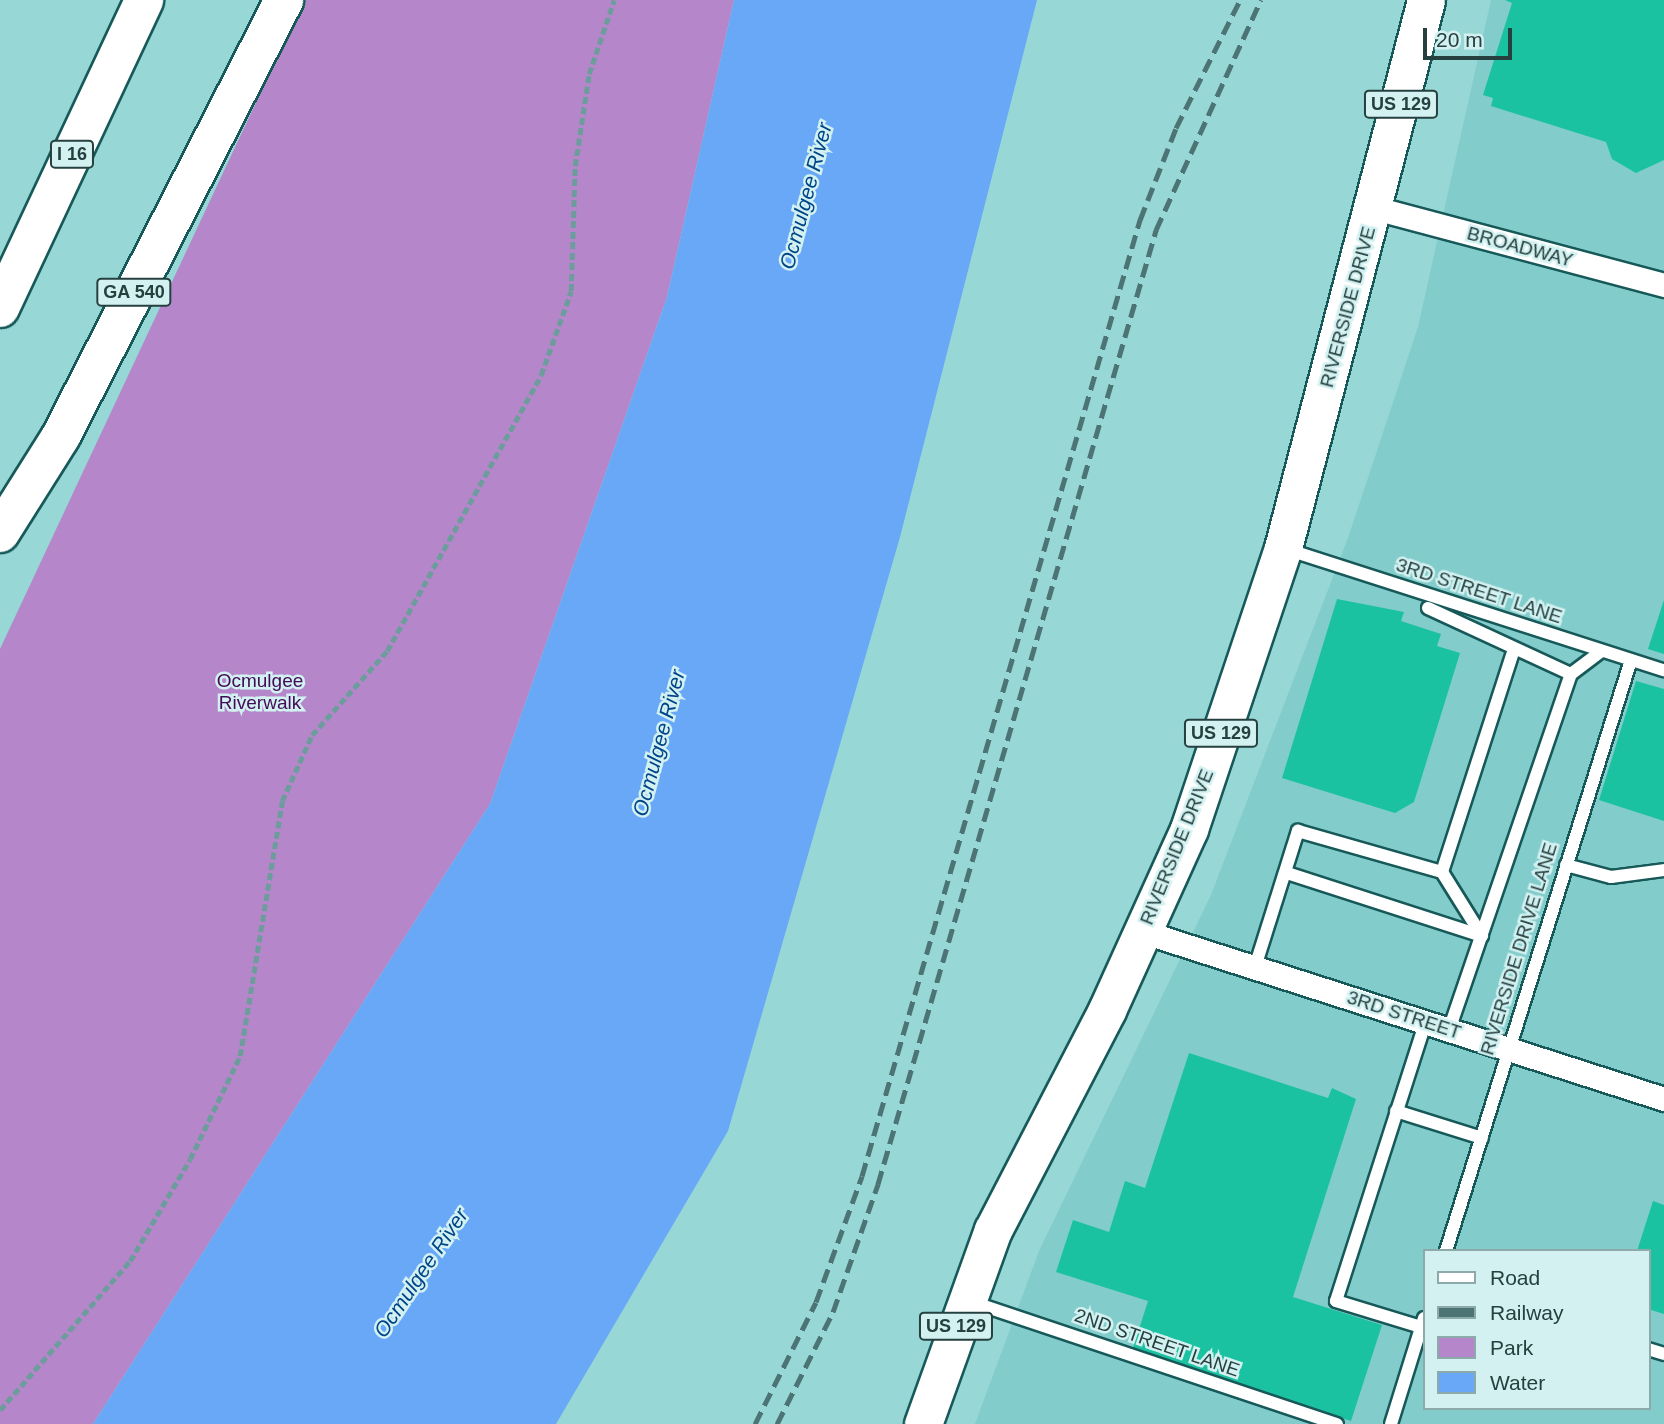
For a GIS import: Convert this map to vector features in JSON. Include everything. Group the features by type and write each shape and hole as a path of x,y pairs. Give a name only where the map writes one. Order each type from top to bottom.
{"highway":[{"name":"I 16","path":"0,308 144,0"},
{"name":"GA 540","path":"0,533 61,436 284,0"}],"main road":[{"name":"RIVERSIDE DRIVE","path":"923,1424 965,1299 993,1230 1144,932 1189,829 1283,548 1376,208 1426,0"}],"street":[{"name":"BROADWAY","path":"1376,208 1664,285"},
{"name":"3RD STREET","path":"1144,932 1664,1099"}],"lane":[{"name":"3RD STREET LANE","path":"1283,548 1664,670"},
{"path":"1428,608 1513,652 1571,674"},
{"path":"1449,1030 1571,674 1601,651"},
{"path":"1443,872 1513,652"},
{"name":"RIVERSIDE DRIVE LANE","path":"1447,1249 1631,660"},
{"path":"1255,967 1287,873 1298,831 1443,872 1482,936"},
{"path":"1566,865 1611,877 1664,870"},
{"path":"1287,873 1482,936"},
{"path":"1422,1322 1336,1301 1425,1023"},
{"path":"1396,1111 1482,1138"},
{"name":"2ND STREET LANE","path":"965,1299 1329,1423"},
{"path":"1391,1424 1422,1325"}],"path":[{"path":"0,1410 130,1261 190,1159 240,1056 282,801 312,735 387,651 541,375 571,291 575,166 589,74 614,0"}],"shaded area":[{"path":"1491,0 1664,0 1664,1424 975,1424 1039,1251 1211,895 1349,535 1418,327"}],"green space":[{"name":"Ocmulgee Riverwalk","path":"304,0 734,0 667,297 490,804 93,1424 0,1424 0,649"}],"water":[{"name":"Ocmulgee River","path":"734,0 1037,0 900,537 728,1131 556,1424 93,1424 490,804 667,297"}],"building":[{"path":"1505,0 1664,0 1664,160 1636,173 1612,159 1606,142 1491,106 1493,98 1483,95 1512,3"},
{"path":"1337,599 1404,612 1401,621 1441,634 1437,646 1460,653 1414,802 1395,813 1282,778"},
{"path":"1664,600 1664,654 1648,649"},
{"path":"1636,681 1664,689 1664,821 1599,800"},
{"path":"1189,1053 1328,1098 1332,1088 1356,1099 1293,1297 1382,1325 1351,1421 1132,1351 1148,1301 1056,1272 1073,1220 1109,1232 1125,1181 1145,1188"},
{"path":"1653,1201 1664,1205 1664,1314 1650,1310 1650,1249 1638,1249"}],"railway":[{"path":"755,1424 816,1302 862,1176 1140,220 1176,128 1240,0"},
{"path":"777,1424 833,1312 878,1184 1156,230 1261,0"}]}
